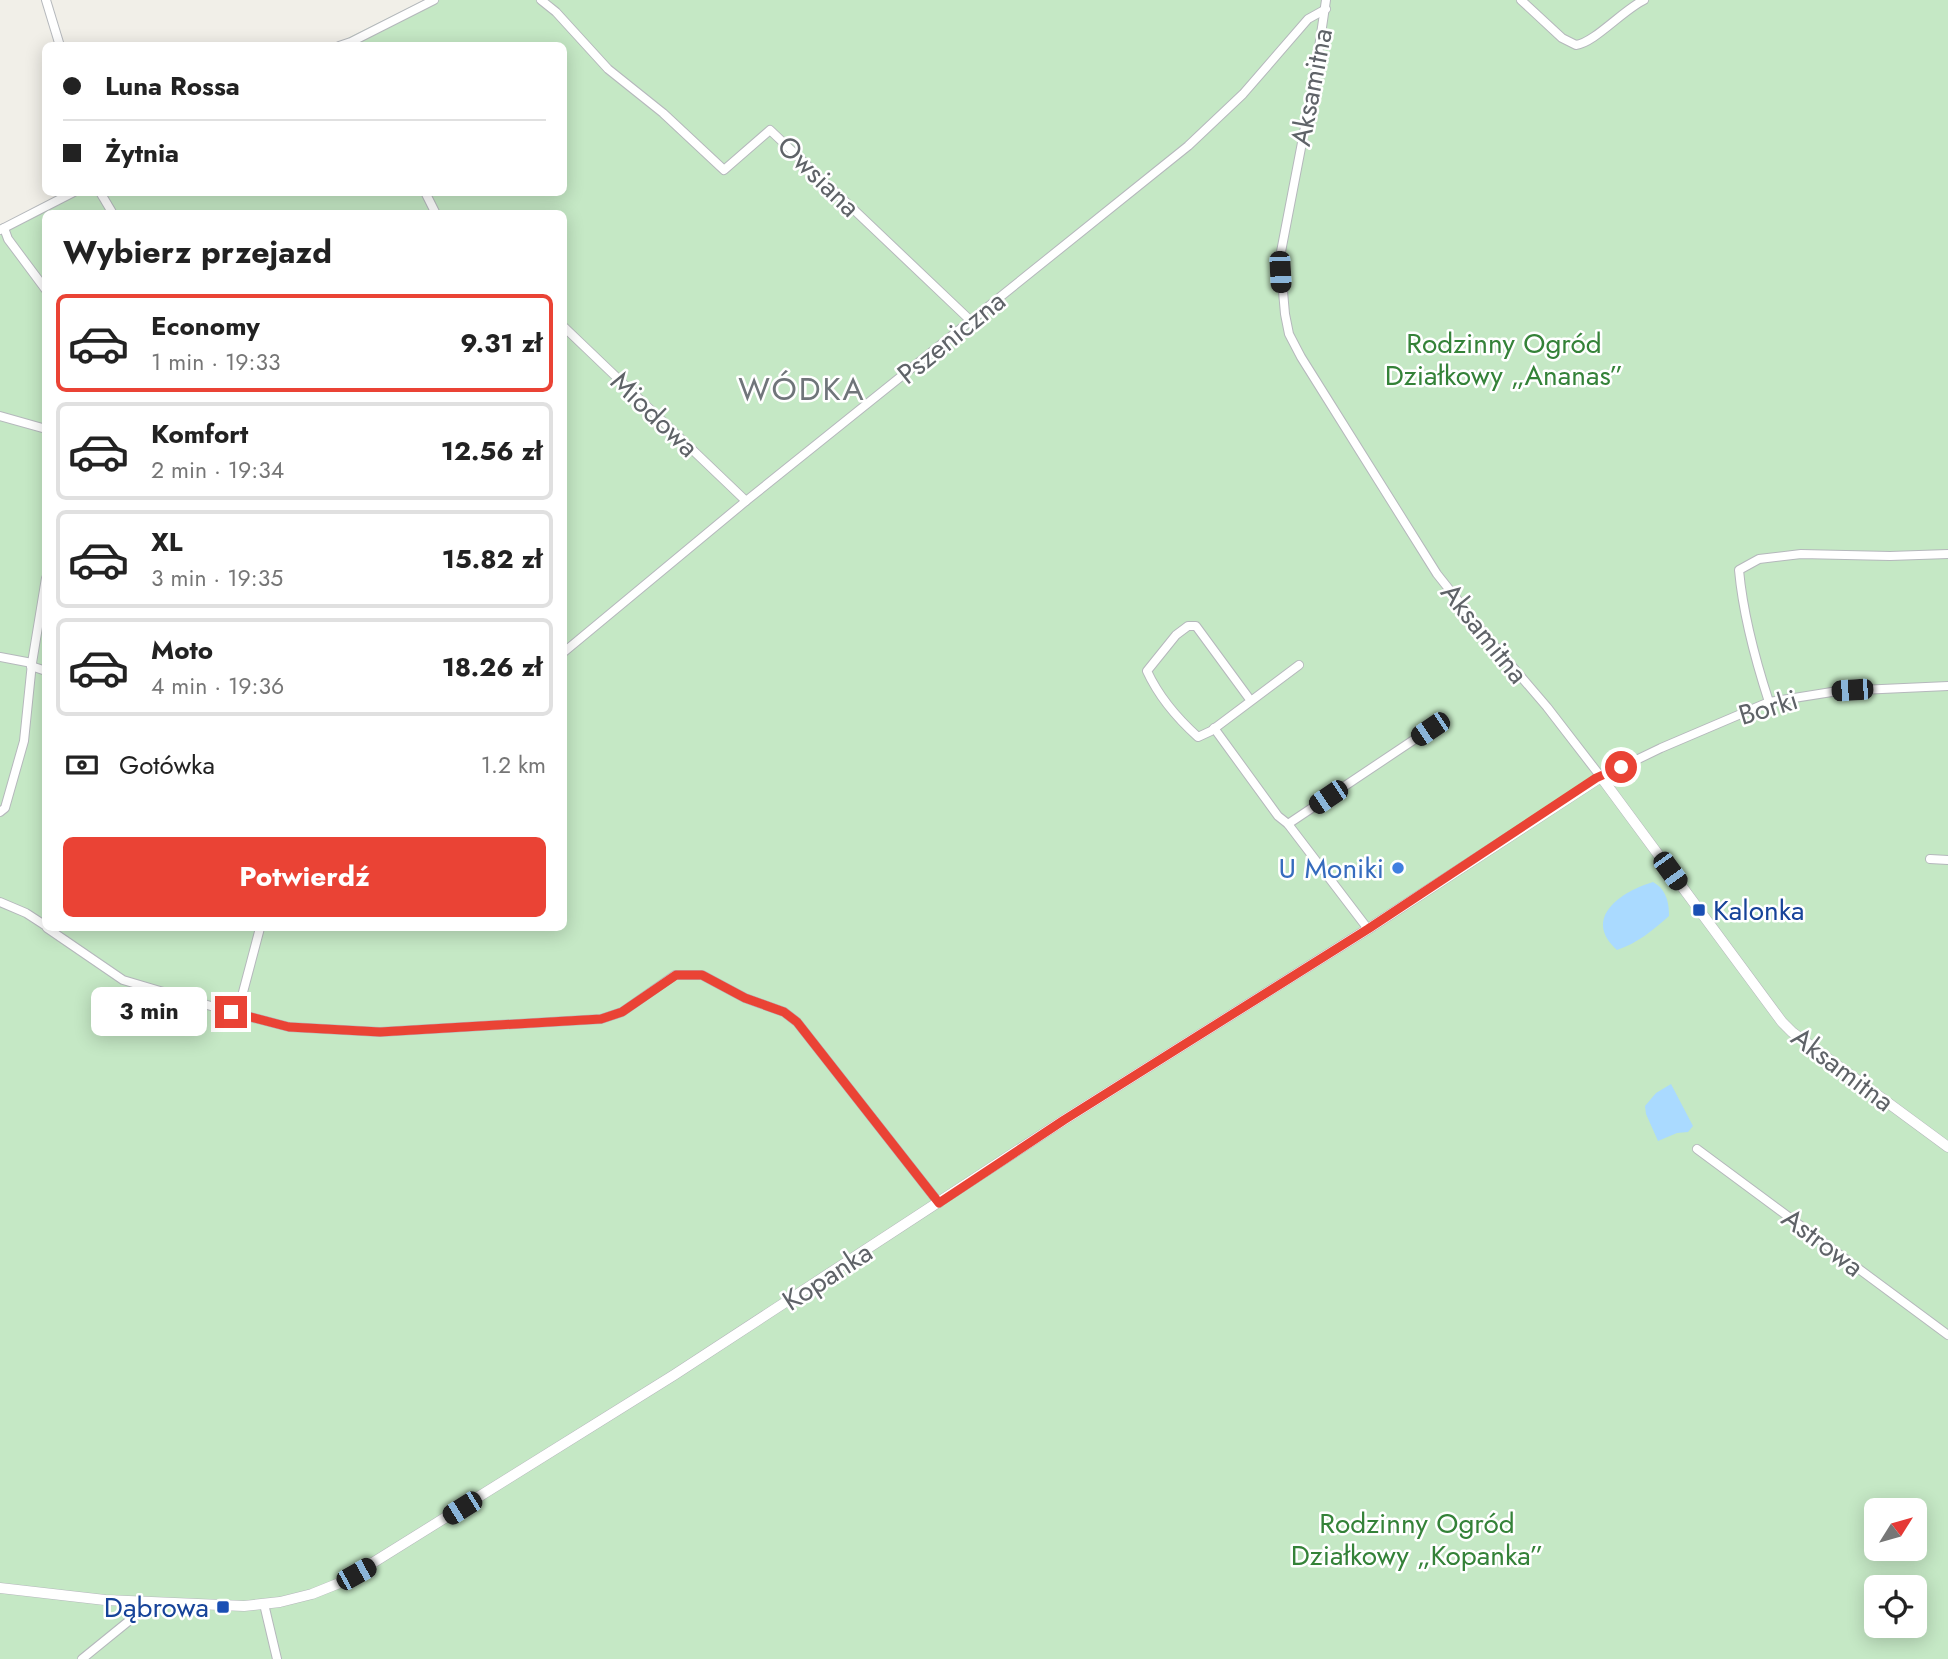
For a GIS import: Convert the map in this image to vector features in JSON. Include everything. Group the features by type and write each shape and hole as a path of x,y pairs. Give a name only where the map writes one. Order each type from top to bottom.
{"street":[{"path":"46,0 59,42"},
{"path":"355,42 434,0"},
{"name":"Owsiana","path":"541,0 556,12 608,69 663,113 724,170 770,130 971,321"},
{"path":"1521,0 1562,38 1576,45 1584,44 1619,15 1644,0"},
{"name":"Pszeniczna","path":"567,650 746,501 1188,146 1243,94 1308,19 1326,4"},
{"name":"Aksamitna","path":"1326,4 1280,257 1289,334 1297,350 1437,574 1601,777 1782,1022 1948,1147"},
{"path":"42,285 2,229 66,196"},
{"name":"Miodowa","path":"567,330 746,501"},
{"path":"0,416 42,428"},
{"path":"1769,702 1758,668 1739,570 1759,559 1801,554 1948,554"},
{"path":"0,812 5,808 24,741 32,665 42,620"},
{"path":"1251,701 1196,626 1188,625 1176,635 1147,671 1181,720 1198,737 1214,728 1251,701 1299,665"},
{"path":"0,657 42,669"},
{"name":"Borki","path":"1601,777 1769,702 1838,691 1948,686"},
{"path":"1214,728 1278,816 1368,929"},
{"path":"1287,824 1430,729"},
{"name":"Kopanka","path":"0,1588 151,1603 223,1607 264,1604 312,1594 342,1581 665,1381 1064,1120 1368,929 1601,777"},
{"path":"1930,859 1948,860"},
{"path":"0,902 26,913 42,924"},
{"path":"52,931 123,980 289,1027 380,1032 601,1019 622,1012 676,975 702,975 745,998 784,1012 797,1022 939,1203"},
{"path":"231,1012 243,996 259,931"},
{"name":"Astrowa","path":"1698,1149 1948,1335"},
{"path":"82,1659 151,1603"},
{"path":"264,1604 277,1659"}],"green space":[{"path":"424,0 1948,0 1948,1659 0,1659 0,227 58,196 567,196 567,42 340,42"}],"water":[{"path":"1653,882 1666,896 1669,916 1638,940 1617,950 1607,938 1603,927 1604,917 1618,899"},
{"path":"1671,1084 1693,1126 1688,1132 1677,1133 1658,1141 1645,1106 1656,1093"}],"place":[{"name":"U Moniki","path":"1398,868"},
{"name":"Kalonka","path":"1699,910"},
{"name":"Dąbrowa","path":"223,1607"}],"district":[{"name":"WÓDKA","path":"802,389"}],"route":[{"path":"231,1012 289,1027 380,1032 601,1019 622,1012 676,975 702,975 745,998 784,1012 797,1022 939,1203 1064,1120 1368,929 1596,778 1606,776 1621,767"}],"park label":[{"name":"Rodzinny Ogród Działkowy „Ananas”","path":"1504,359"},
{"name":"Rodzinny Ogród Działkowy „Kopanka”","path":"1417,1539"}]}
